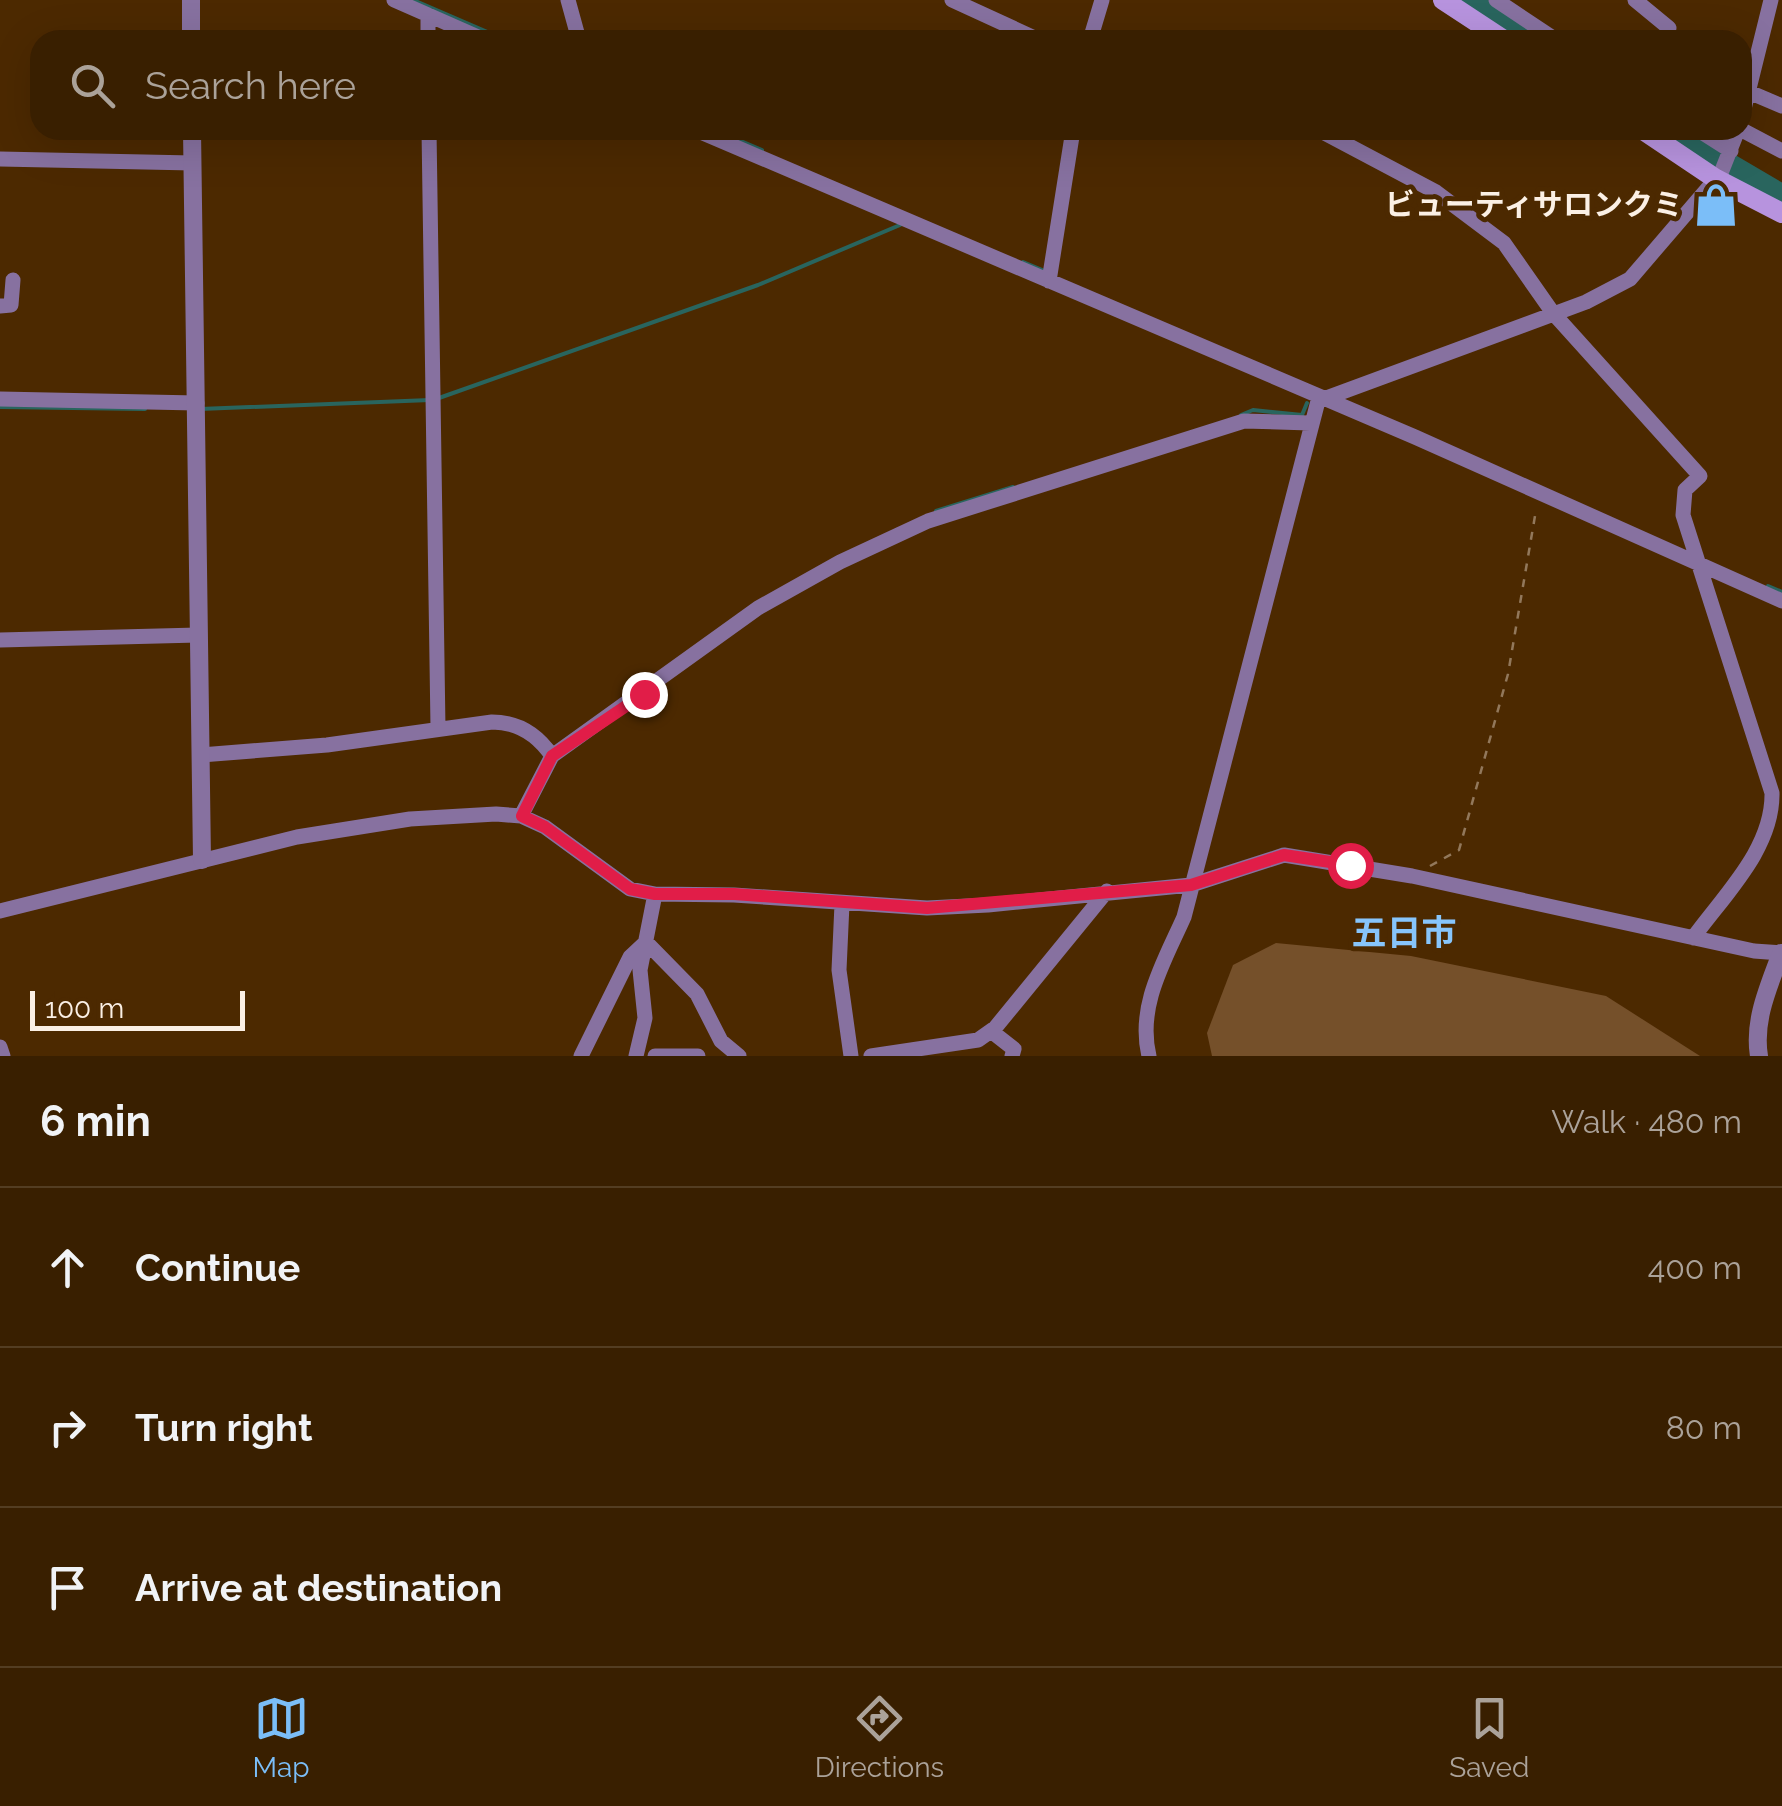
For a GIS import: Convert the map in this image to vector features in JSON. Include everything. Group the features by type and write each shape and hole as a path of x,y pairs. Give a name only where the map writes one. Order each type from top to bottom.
{"main road":[{"path":"1443,0 1489,30"},
{"path":"1666,140 1724,166 1782,213"}],"street":[{"path":"191,0 191,30"},
{"path":"394,0 461,30"},
{"path":"568,0 576,30"},
{"path":"952,0 1018,30"},
{"path":"1093,30 1102,0"},
{"path":"1496,0 1541,30"},
{"path":"1635,0 1669,30"},
{"path":"1752,52 1771,0"},
{"path":"428,16 428,30"},
{"path":"1752,94 1782,106"},
{"path":"1752,136 1782,151"},
{"path":"192,140 202,860"},
{"path":"428,140 438,728"},
{"path":"720,140 1330,395 1538,494 1782,601"},
{"path":"1050,276 1072,140"},
{"path":"1338,140 1436,192 1504,243 1553,313 1700,476 1685,490 1682,505 1772,793 1772,812 1762,844 1693,938"},
{"path":"1705,140 1724,166"},
{"path":"1149,1056 1146,1014 1154,983 1184,917 1234,736 1310,423 1330,395 1608,293 1630,280 1724,166 1736,140"},
{"path":"0,159 192,163"},
{"path":"0,306 11,306 13,280"},
{"path":"0,398 197,407"},
{"path":"522,816 552,756 758,608 840,562 928,521 1244,421 1310,423"},
{"path":"0,640 198,635"},
{"path":"201,755 327,745 438,728 511,722 544,744 552,756"},
{"path":"0,911 297,837 410,819 522,816 545,827 630,889 655,894 734,894 842,904 988,905 1107,890 1191,885 1284,855 1412,876 1693,938 1782,953 1763,1000 1757,1032 1759,1056"},
{"path":"872,1056 978,1040 991,1031 1107,890"},
{"path":"636,1056 644,1018 639,985 655,894"},
{"path":"842,904 840,970 851,1056"},
{"path":"580,1056 630,957 646,942"},
{"path":"646,942 697,994 721,1041 739,1056"},
{"path":"991,1031 1014,1049 1012,1056"},
{"path":"0,1047 3,1056"},
{"path":"655,1056 698,1056"}],"path":[{"path":"1412,876 1459,850 1504,692 1538,494"}],"shaded area":[{"path":"1276,943 1411,956 1606,996 1700,1056 1212,1056 1207,1033 1233,965"}],"building":[{"name":"ビューティサロンクミ","path":"1717,195 1733,204 1722,220 1705,209"}],"waterway":[{"path":"413,0 483,30"},
{"path":"1466,0 1510,30"},
{"path":"738,140 762,150"},
{"path":"1685,140 1782,197"},
{"path":"439,398 758,285 900,225"},
{"path":"1023,262 1047,272"},
{"path":"200,409 430,400"},
{"path":"1241,415 1253,410 1302,415 1307,403"},
{"path":"0,407 145,409"},
{"path":"936,511 1013,487"},
{"path":"1768,586 1782,592"}],"place":[{"name":"ビューティサロンクミ","path":"1716,205"}],"district":[{"name":"五日市","path":"1404,933"}],"route":[{"path":"644,694 552,756 522,816 545,827 630,889 655,894 734,894 927,908 1191,885 1284,855 1350,865"}]}
